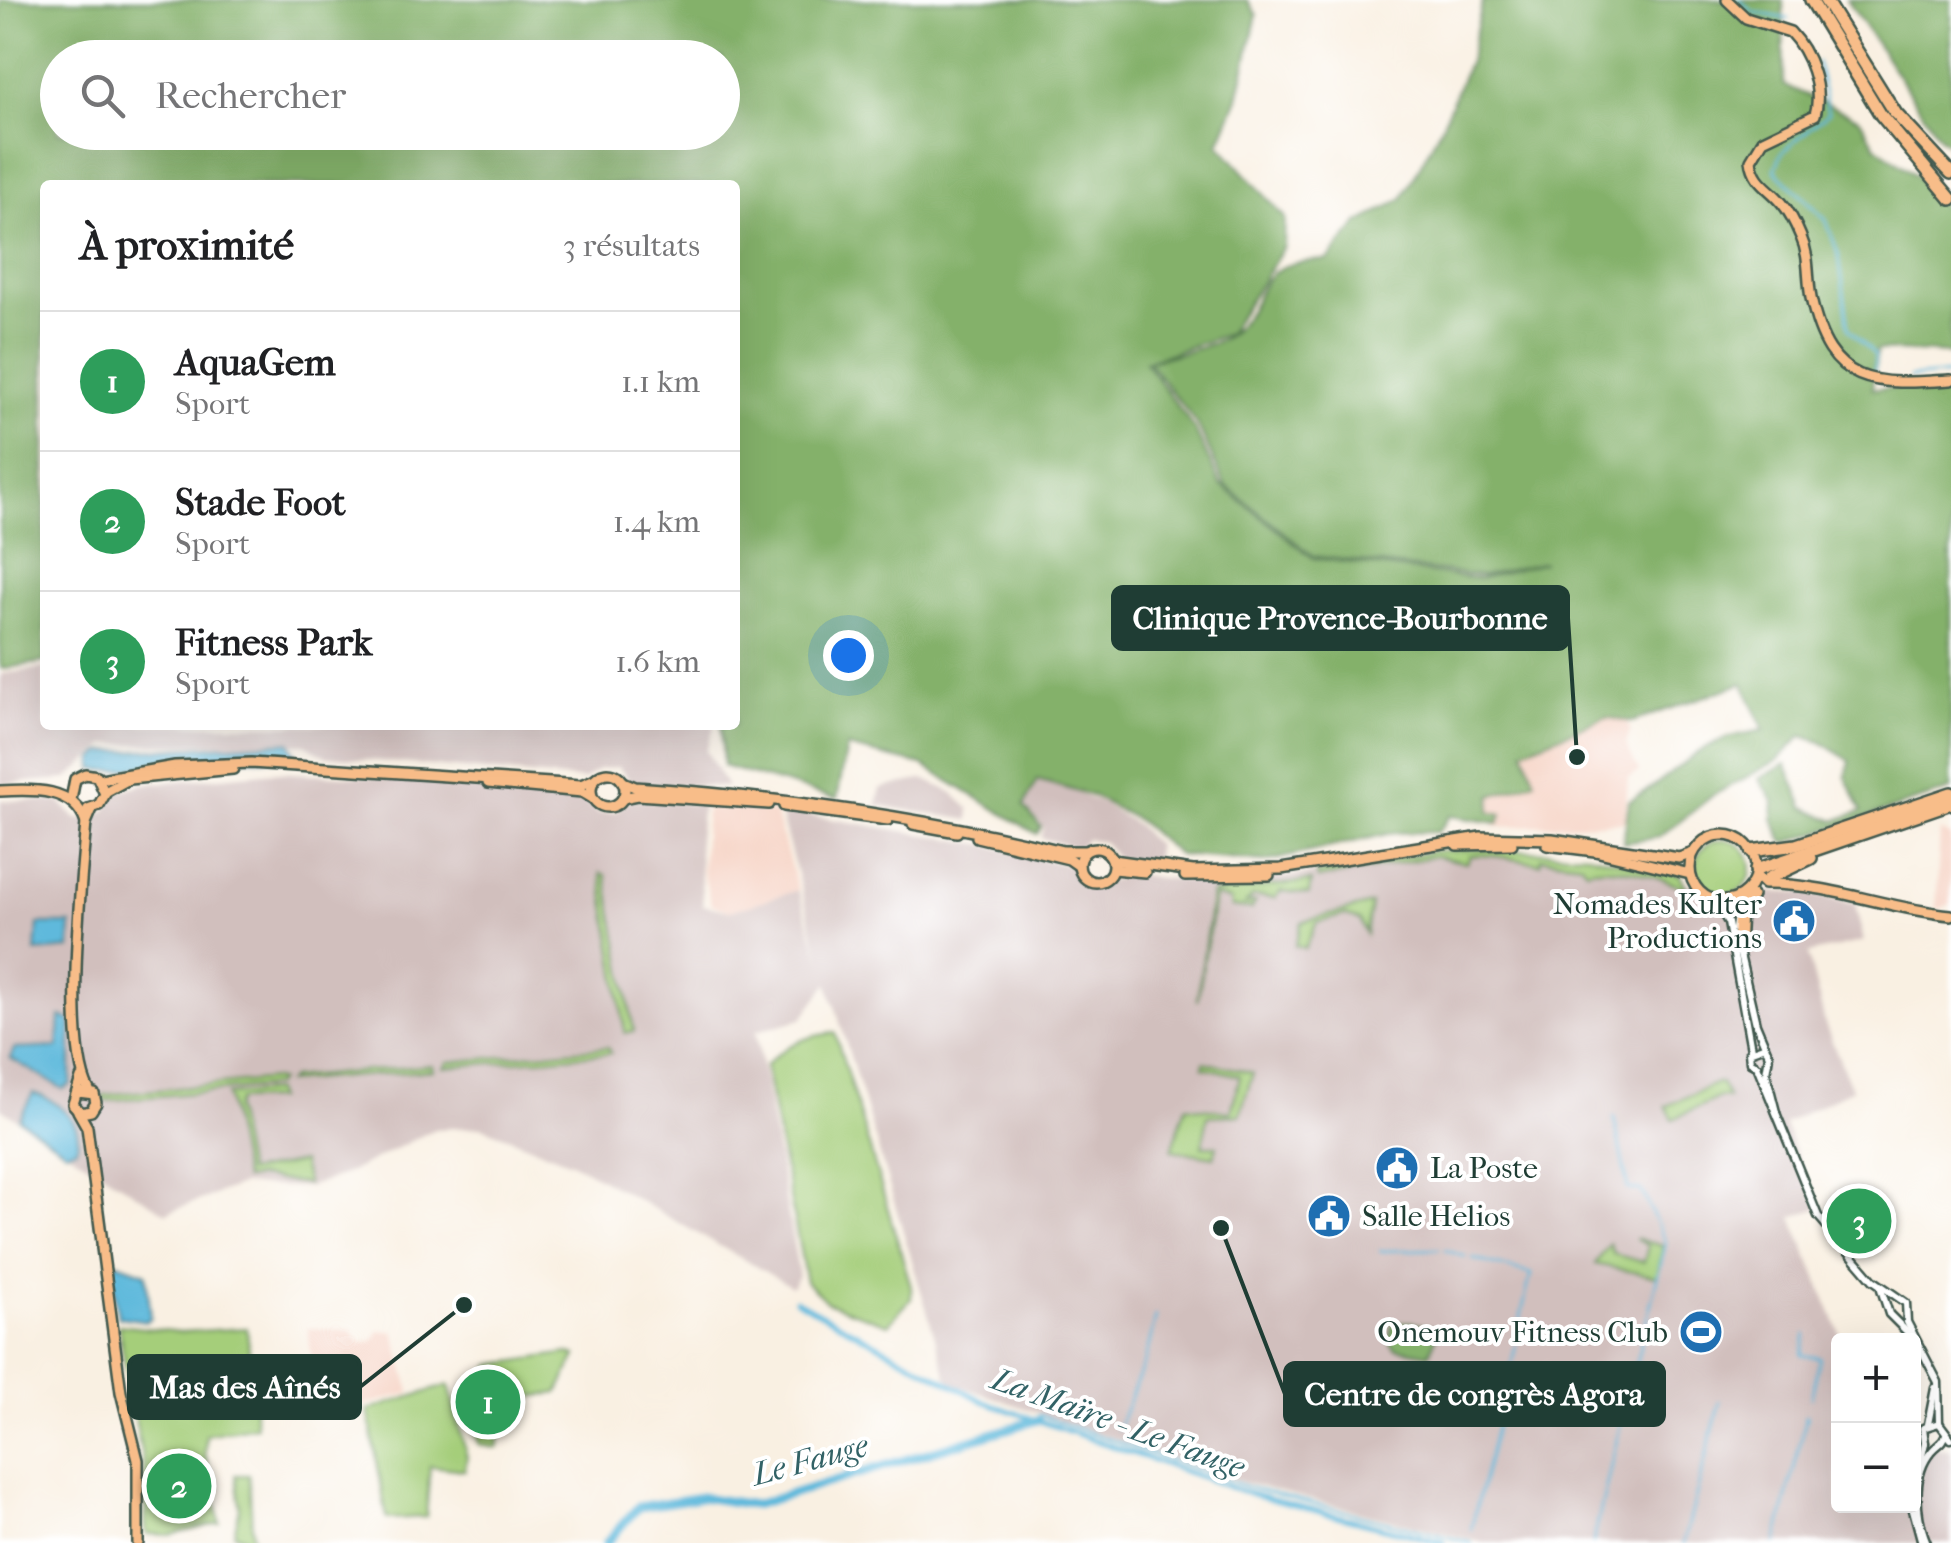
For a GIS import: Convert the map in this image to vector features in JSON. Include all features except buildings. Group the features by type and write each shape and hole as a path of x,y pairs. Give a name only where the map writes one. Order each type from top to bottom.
{"highway":[{"path":"1811,0 1881,115 1951,199"},
{"path":"1825,0 1896,114 1951,173"},
{"path":"1751,851 1796,844 1951,792"},
{"path":"1755,873 1951,803"},
{"path":"1769,878 1865,834"},
{"path":"1738,948 1745,894"}],"main road":[{"path":"1727,0 1746,18 1790,32 1810,64 1818,102 1815,115 1763,140 1750,160 1755,178 1784,206 1806,248 1812,299 1823,335 1844,364 1866,380 1888,384 1951,380"},
{"path":"0,789 70,787 82,774 100,779 174,766 251,763 329,765 582,785 611,773 635,788 701,792 945,823 1063,851 1100,848 1113,864 1200,878 1256,877 1444,846 1507,844 1595,851 1690,874"},
{"path":"105,792 128,780 176,772 296,769 582,792 608,807 638,795 768,804 954,831 1068,859 1093,882 1106,878 1113,864"},
{"path":"87,809 102,802 105,792 100,779"},
{"path":"592,798 594,780"},
{"path":"623,782 623,798"},
{"path":"70,787 72,800"},
{"path":"0,789 44,791 87,809"},
{"path":"86,1127 96,1100 84,1091 76,940 87,809"},
{"path":"1113,864 1250,871 1481,838 1552,839 1679,858 1693,853 1702,842 1722,835 1739,839 1751,851 1755,873 1764,884 1802,884 1888,907 1951,914"},
{"path":"1079,866 1085,851"},
{"path":"1693,853 1690,874 1697,888 1714,899 1802,884"},
{"path":"1745,894 1755,873"},
{"path":"84,1091 73,1101 86,1127 118,1377 138,1460 138,1543"},
{"path":"78,1111 91,1111"}],"street":[{"path":"1714,899 1728,923 1751,1049 1749,1059 1757,1066 1818,1216 1842,1249 1879,1285 1906,1303 1906,1313 1938,1382 1939,1423 1949,1439 1926,1462 1917,1500 1924,1543"},
{"path":"1738,948 1763,1047 1769,1055 1767,1062 1781,1127"},
{"path":"1751,1049 1763,1047"},
{"path":"1757,1066 1767,1062"},
{"path":"1879,1285 1888,1314 1897,1318 1907,1333"},
{"path":"1886,1306 1899,1297"},
{"path":"1897,1318 1906,1313"},
{"path":"1921,1359 1936,1392 1922,1433 1921,1458"},
{"path":"1928,1424 1939,1423"},
{"path":"1924,1442 1939,1446"},
{"path":"1914,1513 1924,1543"}],"shaded area":[{"path":"40,669 40,730 713,730 706,750 727,787 631,782 618,767 599,769 584,780 326,756 305,744 108,744 67,779 0,784 0,674"},
{"path":"1613,696 1630,730 1626,744 1639,772 1628,778 1625,822 1495,827 1495,812 1485,810 1480,789 1516,744"},
{"path":"274,772 393,778 582,800 597,813 615,812 631,799 702,805 698,840 703,905 730,911 798,890 822,964 779,810 980,844 1073,867 1084,884 1112,881 1125,874 1198,882 1253,881 1433,858 1533,855 1680,873 1695,892 1712,903 1769,892 1802,893 1855,904 1864,941 1808,954 1826,1027 1852,1089 1784,1124 1818,1208 1792,1217 1840,1333 1831,1333 1831,1513 1921,1513 1921,1445 1951,1451 1951,1543 1484,1543 1245,1483 957,1385 947,1377 828,983 802,1019 756,1031 799,1276 792,1287 573,1163 482,1127 435,1129 348,1173 307,1187 241,1185 166,1213 0,1108 0,800 59,801 77,819 93,818 105,811 116,792 143,784"},
{"path":"1040,778 1102,803 1137,825 1156,846 1155,863 1117,858 1103,842 1087,839 1077,848 1041,838 1044,828 1025,805"},
{"path":"924,779 953,793 970,809 969,820 877,805 881,788"},
{"path":"706,806 775,812 798,890 730,911 711,904 702,869"},
{"path":"1940,831 1951,836 1951,905 1936,910"},
{"path":"308,1328 351,1330 361,1343 373,1341 379,1331 394,1331 411,1393 364,1405 316,1396"}],"green space":[{"path":"0,0 1247,0 1257,15 1238,98 1219,144 1285,218 1284,247 1228,334 1145,362 1194,428 1221,485 1313,558 1480,579 1544,562 1482,576 1313,556 1225,485 1197,424 1148,362 1224,338 1230,334 1243,319 1273,273 1284,266 1328,260 1359,223 1402,199 1443,123 1469,61 1483,0 1783,0 1784,85 1860,119 1876,146 1922,180 1951,217 1951,354 1877,350 1872,389 1951,386 1951,790 1785,843 1773,819 1774,801 1759,779 1786,764 1804,807 1835,821 1862,811 1846,777 1850,761 1821,742 1802,736 1778,760 1712,796 1660,837 1623,843 1629,801 1711,745 1764,730 1743,683 1632,722 1606,717 1524,750 1535,781 1492,796 1490,811 1502,814 1499,823 1450,816 1438,832 1392,833 1265,862 1178,855 1139,821 1093,796 1037,780 1024,806 1041,827 1037,834 922,765 847,747 837,799 723,766 721,730 740,730 740,180 40,180 40,663 0,669"},
{"path":"1847,0 1951,0 1951,146 1940,138"},
{"path":"1723,840 1743,848 1751,868 1743,888 1723,896 1703,888 1695,868 1703,848"},
{"path":"1434,851 1589,854 1680,875 1687,889 1624,870 1587,870 1581,863 1541,858 1540,863 1470,856 1467,863 1436,856 1318,879 1316,874"},
{"path":"601,873 606,875 634,1031 625,1033"},
{"path":"1311,881 1309,894 1281,891 1275,898 1253,896 1246,904 1255,902 1252,909 1231,907 1230,900 1215,896 1197,1001 1212,893"},
{"path":"1371,904 1366,934 1360,920 1345,915 1317,923 1305,948 1295,946 1302,922"},
{"path":"835,1033 911,1286 911,1299 888,1324 828,1303 806,1282 765,1066 797,1042"},
{"path":"608,1047 611,1053 444,1067 448,1062"},
{"path":"1204,1062 1253,1073 1240,1115 1208,1116 1202,1146 1217,1146 1214,1157 1172,1150 1186,1106 1231,1112 1240,1076 1203,1067"},
{"path":"432,1065 433,1070 287,1082 291,1078"},
{"path":"279,1081 274,1086 101,1101 104,1095"},
{"path":"1721,1083 1728,1098 1720,1097 1673,1119 1666,1106"},
{"path":"274,1091 277,1099 239,1100 235,1108 247,1172 302,1162 307,1184 259,1177 244,1179 227,1095"},
{"path":"1635,1239 1664,1246 1657,1277 1595,1264 1610,1244 1613,1254 1644,1262 1648,1246"},
{"path":"1410,1322 1434,1327 1437,1335 1429,1354 1395,1348 1390,1342 1392,1324"},
{"path":"118,1325 180,1332 247,1328 256,1426 206,1435 205,1453 220,1523 171,1535 146,1534 144,1469"},
{"path":"568,1353 576,1356 558,1393 507,1400 497,1448 480,1445 470,1420 469,1398 491,1365"},
{"path":"449,1385 467,1457 465,1470 430,1466 426,1517 387,1519 368,1410"},
{"path":"236,1475 249,1475 253,1542 234,1533 240,1507"}],"water":[{"path":"290,742 298,760 198,760 120,770 94,769 94,759 102,752"},
{"path":"38,924 71,924 70,949 36,952"},
{"path":"60,1017 71,1020 71,1084 63,1089 10,1058 14,1049 58,1047"},
{"path":"33,1093 67,1113 77,1130 76,1148 66,1151 19,1119"},
{"path":"109,1260 146,1273 151,1317 147,1321 118,1317"}],"waterway":[{"path":"1739,0 1753,12 1788,19"},
{"path":"1817,62 1828,113 1782,152 1775,170 1826,220 1839,256 1849,329 1875,355 1874,374"},
{"path":"1910,378 1951,374"},
{"path":"1614,1118 1628,1189 1641,1190 1666,1243 1635,1366"},
{"path":"1380,1251 1439,1249"},
{"path":"1445,1250 1466,1257"},
{"path":"1473,1259 1531,1274 1517,1333"},
{"name":"La Maïre - Le Fauge","path":"795,1300 985,1402 1249,1494 1444,1543"},
{"path":"1117,1430 1145,1361 1156,1316"},
{"path":"1806,1334 1802,1355 1820,1358 1811,1398"},
{"path":"1471,1529 1516,1345"},
{"path":"1593,1543 1632,1374"},
{"path":"1684,1543 1720,1401"},
{"path":"1037,1420 1039,1415 1250,1488 1472,1543"},
{"path":"1776,1543 1806,1419"},
{"name":"Le Fauge","path":"606,1543 638,1507 701,1497 754,1505 1037,1420"}],"place":[{"name":"Clinique Provence-Bourbonne","path":"1577,757"},
{"name":"Nomades Kulter Productions","path":"1794,921"},
{"name":"La Poste","path":"1397,1168"},
{"name":"Salle Helios","path":"1329,1216"},
{"name":"Fitness Park","path":"1859,1221"},
{"name":"Centre de congrès Agora","path":"1221,1228"},
{"name":"Mas des Aînés","path":"464,1305"},
{"name":"Onemouv Fitness Club","path":"1701,1332"},
{"name":"AquaGem","path":"488,1402"},
{"name":"Stade Foot","path":"179,1486"}]}
